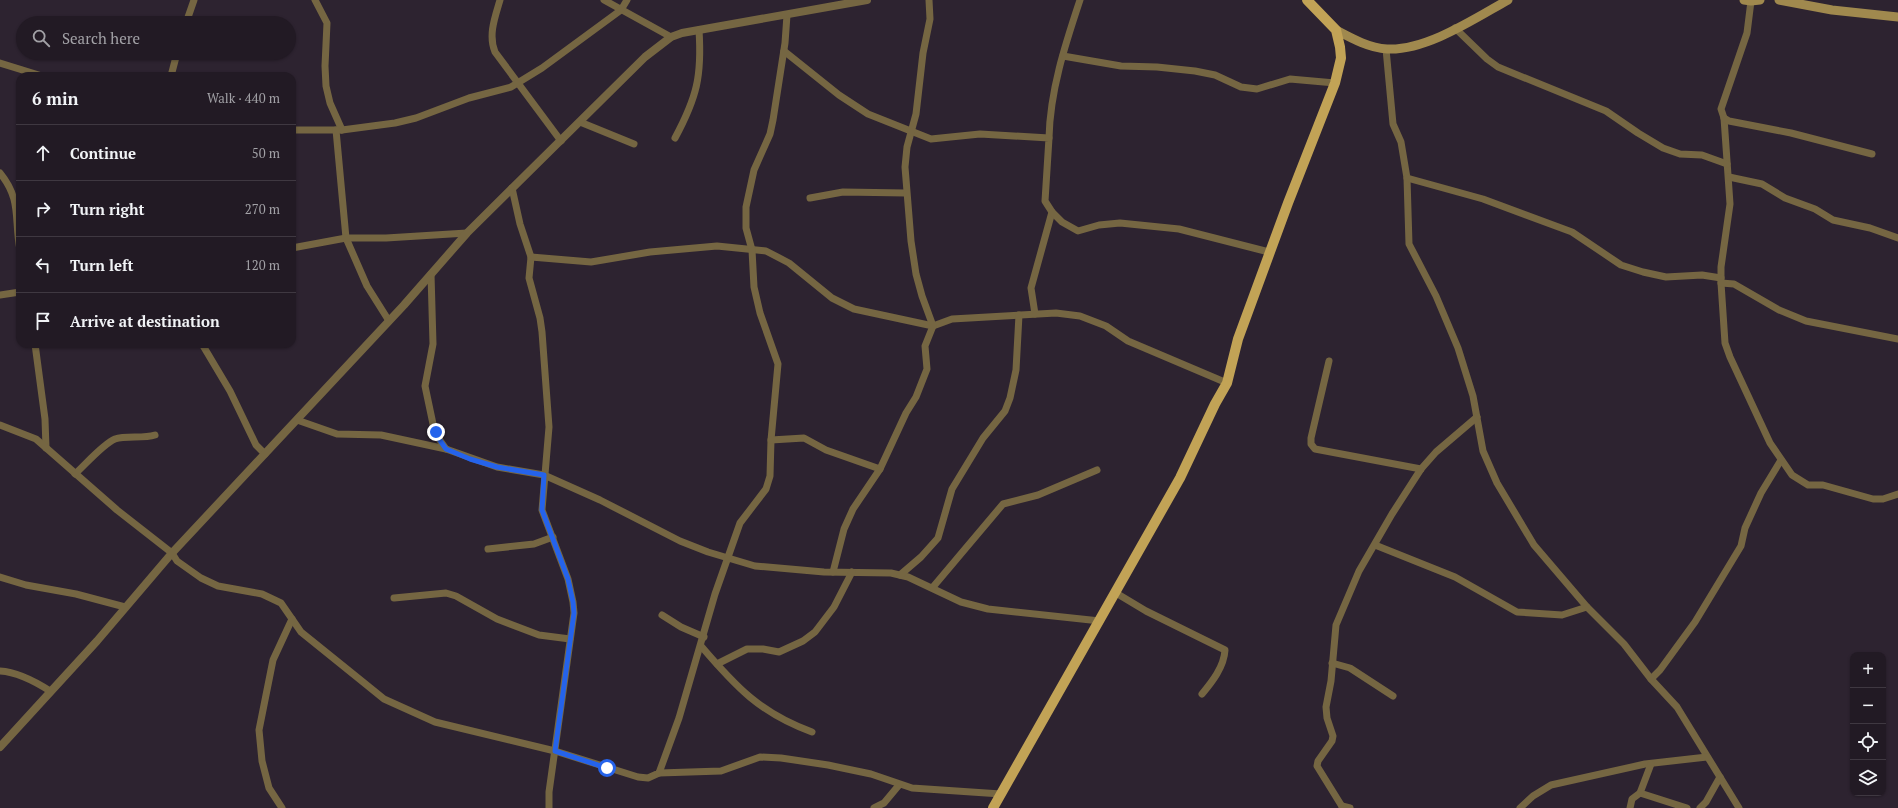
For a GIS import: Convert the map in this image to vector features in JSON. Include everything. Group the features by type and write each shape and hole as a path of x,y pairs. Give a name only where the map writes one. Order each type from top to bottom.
{"main road":[{"path":"1307,0 1336,30 1362,42 1386,49 1400,49 1421,44 1508,0"},
{"path":"1779,0 1832,10 1898,18"},
{"path":"993,808 1180,478 1227,383 1238,339 1335,83 1341,58 1336,30"}],"street":[{"path":"188,16 194,0"},
{"path":"314,0 327,23 326,86 339,130 346,238 367,286 389,321"},
{"path":"500,0 494,21 493,46 495,52 561,141"},
{"path":"604,0 671,37"},
{"path":"296,130 339,130 409,120 469,98 519,83 621,10 627,0"},
{"path":"0,747 172,553 389,321 467,233 645,57 671,37 699,30 868,0"},
{"path":"833,572 844,529 853,509 880,469 906,414 916,397 927,369 925,346 933,326 916,274 906,193 905,167 911,131 916,114 923,53 930,19 929,0"},
{"path":"1080,0 1054,90 1050,119 1045,201 1052,212 1062,222 1078,231 1099,225 1120,223 1179,229 1270,252"},
{"path":"1752,0 1747,33 1721,109 1724,118 1730,204 1721,280 1725,343 1762,425 1781,460 1792,475 1808,485 1823,485 1873,499 1883,499 1898,494"},
{"path":"659,773 679,718 704,637 715,594 740,523 766,490 770,476 771,440 778,364 760,313 754,287 752,250 746,228 746,207 754,170 770,134 784,51 787,15"},
{"path":"1455,28 1487,59 1498,67 1606,111 1638,133 1664,148 1680,154 1702,155 1727,164"},
{"path":"675,138 687,117 696,93 701,59 699,30"},
{"path":"1386,49 1393,124 1401,142 1407,178 1409,244 1412,255 1436,296 1458,348 1468,376 1483,451 1505,498 1534,545 1587,607 1624,644 1651,679 1677,707 1739,808"},
{"path":"784,51 839,95 868,114 931,139 980,134 1049,138"},
{"path":"1064,56 1121,66 1157,67 1195,71 1215,75 1241,87 1257,89 1290,79 1335,83"},
{"path":"172,72 175,60"},
{"path":"0,62 30,72"},
{"path":"1724,118 1729,121 1791,133 1872,154"},
{"path":"580,122 634,144"},
{"path":"0,173 10,184 16,202"},
{"path":"1729,177 1762,184 1786,198 1815,209 1833,220 1870,228 1898,238"},
{"path":"1407,178 1483,199 1572,232 1621,265 1666,277 1702,275 1721,280 1734,284 1779,310 1806,321 1898,339"},
{"path":"512,188 520,224 531,257 529,278 540,318 542,332 549,427 542,510 568,579 573,602 573,628 570,639 549,792 549,808"},
{"path":"810,198 843,192 906,193"},
{"path":"1035,314 1031,288 1052,212"},
{"path":"296,247 346,238 386,238 467,233"},
{"path":"531,257 592,262 650,252 717,246 766,251 789,264 832,298 854,309 933,326 952,319 1056,313 1080,316 1106,326 1128,341 1227,383"},
{"path":"431,274 433,344 425,386 433,424 439,439 446,449"},
{"path":"0,295 16,293"},
{"path":"900,575 921,558 938,538 952,489 982,438 1005,411 1010,398 1016,370 1019,315"},
{"path":"36,348 45,419 46,448"},
{"path":"204,348 230,391 256,445 265,454"},
{"path":"1329,361 1311,438 1311,444 1315,449 1421,469"},
{"path":"1350,808 1342,807 1318,766 1318,760 1332,741 1333,736 1327,718 1326,707 1336,625 1359,571 1421,469 1436,452 1477,417"},
{"path":"297,420 337,434 381,435 446,449 497,467 544,475 600,500 680,541 755,566 791,570 891,573 933,587 961,602 988,609 1100,621"},
{"path":"0,425 36,439 117,510 172,553 177,561 201,578 218,586 270,597 281,603 301,632 384,699 435,722 555,751 638,778 648,778 659,773 721,771 760,757 781,758 828,765 871,774 899,785 912,788 946,792 1001,794"},
{"path":"75,474 109,442 116,438 149,437 156,435"},
{"path":"771,440 804,438 826,450 880,469"},
{"path":"1651,679 1660,670 1695,622 1742,546 1745,528 1761,493 1781,460"},
{"path":"933,587 954,564 973,538 1003,504 1038,495 1097,470"},
{"path":"488,549 534,544 553,537"},
{"path":"1375,545 1455,577 1517,612 1562,615 1587,607"},
{"path":"717,664 747,649 763,649 779,652 803,641 815,632 834,607 852,572"},
{"path":"0,578 26,585 76,594 125,607"},
{"path":"394,598 446,593 456,596 497,619 539,635 570,639"},
{"path":"1116,593 1146,611 1225,650 1224,659 1212,683 1202,694"},
{"path":"662,615 681,627 704,637"},
{"path":"278,806 268,788 262,761 259,730 273,660 292,619"},
{"path":"701,646 743,692 763,708 780,719 812,732"},
{"path":"1332,662 1350,668 1393,696"},
{"path":"0,671 7,671 28,679 50,691"},
{"path":"1520,808 1533,796 1551,786 1651,764 1707,757"},
{"path":"1630,808 1632,799 1640,793 1651,764"},
{"path":"1700,808 1706,802 1720,777"},
{"path":"874,808 884,803 899,785"},
{"path":"1640,793 1687,808"}],"route":[{"path":"436,432 446,449 470,459 497,467 544,475 542,510 568,579 574,613 555,751 607,768"}]}
